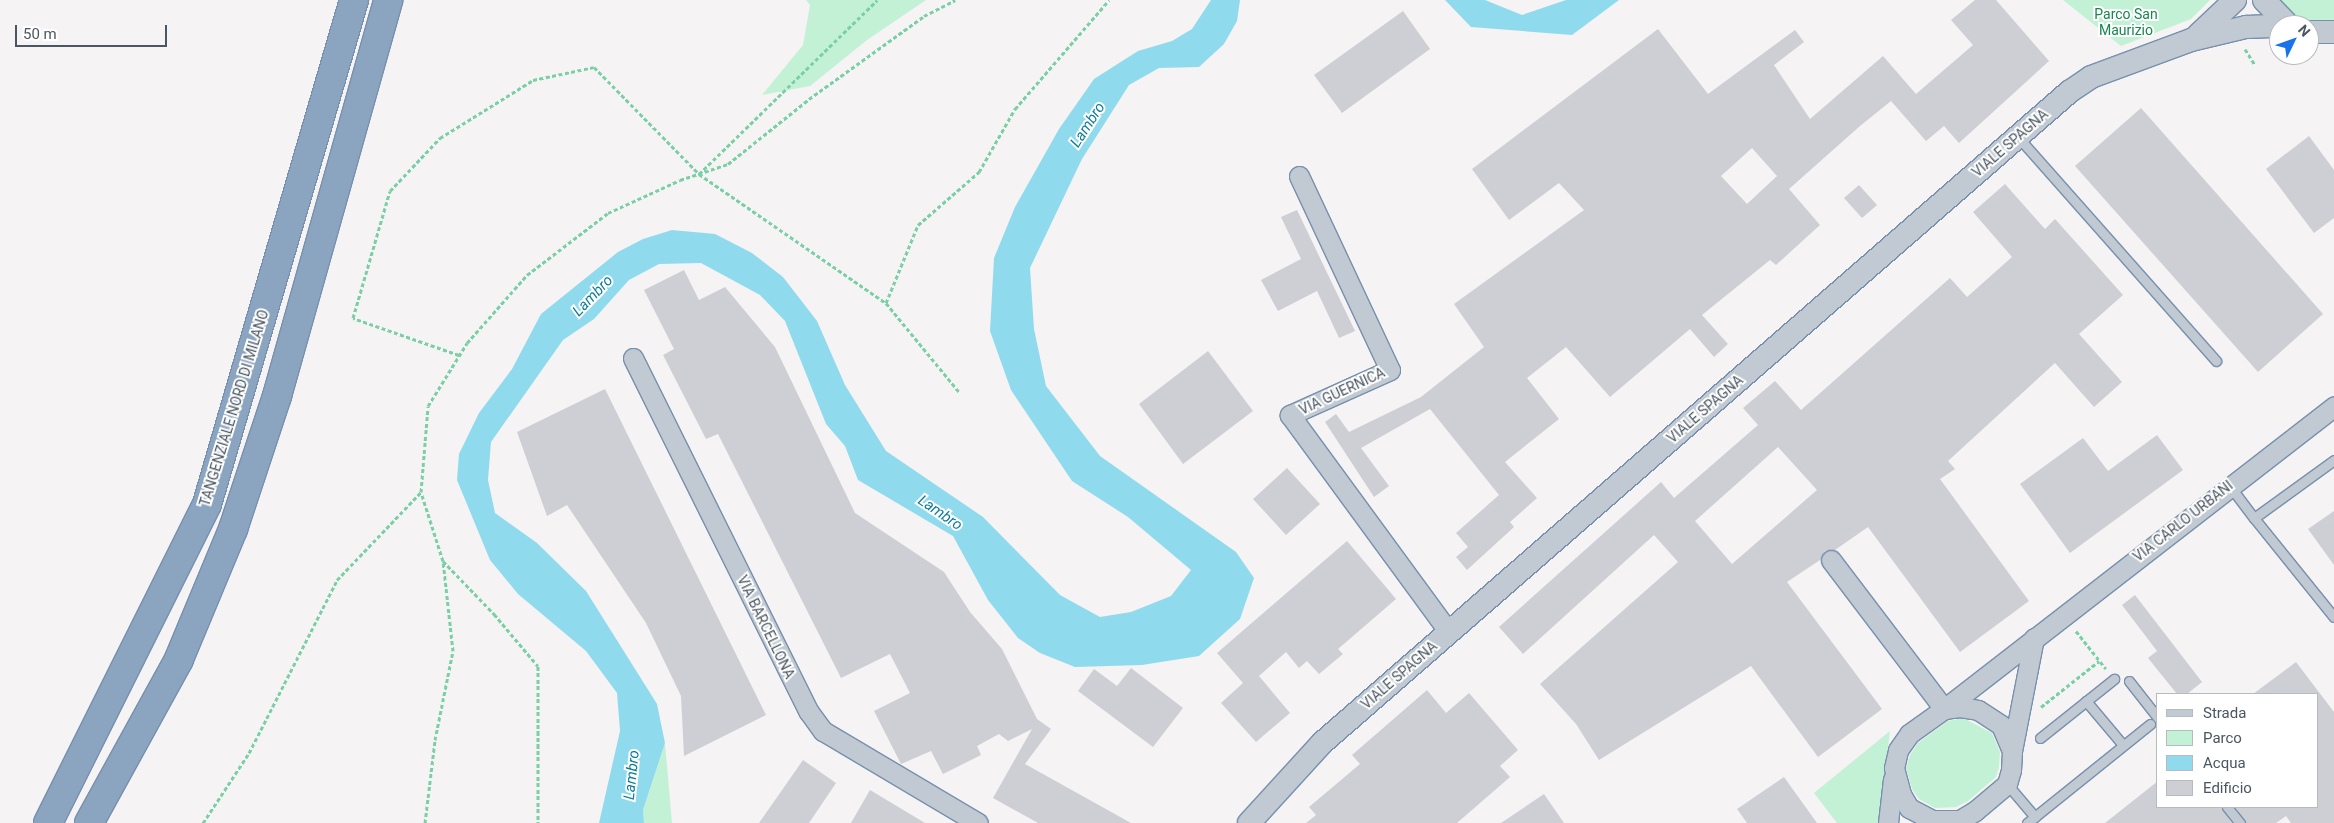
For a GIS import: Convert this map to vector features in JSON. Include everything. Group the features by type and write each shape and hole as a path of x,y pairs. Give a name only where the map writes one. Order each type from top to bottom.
{"highway":[{"name":"TANGENZIALE NORD DI MILANO","path":"48,823 206,504 354,0"},
{"path":"89,823 179,659 233,529 277,396 388,0"}],"street":[{"name":"VIALE SPAGNA","path":"2191,40 2214,24 2235,0"},
{"path":"2264,0 2278,15"},
{"name":"VIALE SPAGNA","path":"1249,823 1322,743 2018,137 2091,77 2191,40 2246,27 2269,26"},
{"name":"VIA GUERNICA","path":"1300,176 1390,370 1290,415 1449,632"},
{"name":"VIA BARCELLONA","path":"633,358 809,712 823,731 978,823"},
{"name":"VIA CARLO URBANI","path":"1944,709 2229,485 2334,406"},
{"path":"1831,560 1944,709"},
{"path":"1894,768 1901,794 1909,808 1932,820 1958,821 2007,784 2012,752 2020,724 2034,638"},
{"path":"1888,823 1894,768 1898,750 1909,734 1944,709 1969,708 1990,716 2001,725 2012,752"}],"lane":[{"path":"2018,137 2216,361"},
{"path":"2254,518 2334,460"},
{"path":"2229,485 2334,617"},
{"path":"2040,738 2114,679"},
{"path":"2129,682 2156,716"},
{"path":"2086,701 2123,745"},
{"path":"2027,823 2150,724"},
{"path":"2007,784 2034,817"},
{"path":"2228,808 2240,823"}],"path":[{"path":"699,174 877,0"},
{"path":"425,823 435,740 453,651 443,561 421,492 428,406 459,355 527,275 601,219 699,174 728,164 817,93 924,16 955,0"},
{"path":"886,303 918,224 979,172 1015,110 1110,0"},
{"path":"2243,46 2255,65"},
{"path":"459,355 353,318 390,191 440,138 533,80 594,67 699,174 886,303 960,392"},
{"path":"203,823 249,753 337,580 421,492"},
{"path":"443,561 494,614 538,666 538,823"},
{"path":"2020,724 2099,661"}],"green space":[{"path":"806,0 926,0 867,40 810,86 762,95 803,45 810,5"},
{"name":"Parco San Maurizio","path":"2063,0 2210,0 2191,19 2121,46"},
{"path":"2277,0 2334,0 2334,21 2319,22 2319,15 2295,15"},
{"path":"1963,718 1992,733 2000,752 1996,777 1968,801 1956,807 1935,808 1919,799 1912,789 1906,768 1910,755 1918,743 1948,721"},
{"path":"1890,731 1879,823 1837,823 1814,793"},
{"path":"665,743 672,823 644,823 643,810"}],"water":[{"name":"Lambro","path":"1211,0 1240,0 1237,21 1224,44 1199,67 1159,68 1129,85 1082,159 1030,268 1034,329 1046,386 1100,456 1236,552 1254,578 1240,619 1199,656 1142,665 1075,667 1040,653 1018,638 988,600 953,536 858,480 845,446 826,424 785,321 760,295 701,263 659,264 629,280 594,319 563,340 491,442 488,480 495,513 537,543 586,591 657,704 665,743 643,810 644,823 599,823 620,731 617,693 586,651 518,594 490,560 457,480 459,454 479,413 512,369 541,314 618,252 643,239 672,230 715,234 752,253 783,277 817,321 845,385 886,451 983,517 1060,595 1100,617 1131,612 1171,596 1191,570 1128,517 1072,481 1011,390 990,331 994,258 1015,207 1059,129 1094,79 1138,51 1172,41 1192,29"},
{"path":"1445,0 1485,0 1522,15 1566,0 1619,0 1572,35 1471,27"}],"building":[{"path":"1975,0 1996,0 2049,61 1959,143 1944,126 1926,141 1891,101 1860,126 1789,189 1820,225 1776,265 1770,260 1702,315 1728,344 1714,357 1690,329 1610,397 1566,347 1527,378 1559,419 1505,462 1537,498 1510,522 1514,527 1467,570 1456,557 1468,547 1456,533 1499,495 1430,409 1361,448 1389,486 1374,497 1325,422 1336,414 1349,432 1421,397 1484,347 1454,304 1584,210 1559,183 1509,220 1472,169 1658,29 1708,94 1795,30 1804,42 1774,65 1810,119 1883,56 1916,94 1973,45 1951,20","holes":["1752,148 1777,176 1747,204 1721,176"]},
{"path":"1403,11 1430,49 1342,113 1314,75"},
{"path":"2141,108 2323,314 2258,372 2075,166"},
{"path":"2309,136 2334,170 2334,218 2314,233 2266,169"},
{"path":"2005,184 2045,229 2055,219 2123,295 2079,334 2122,382 2094,407 2055,363 1948,461 1955,469 1940,479 2029,601 1960,652 1868,527 1835,550 1825,551 1820,560 1787,582 1882,709 1818,757 1751,666 1599,760 1576,724 1540,684 1678,562 1654,535 1523,654 1499,627 1661,482 1674,498 1758,425 1743,408 1775,381 1801,410 1950,278 1967,297 2012,257 1973,212","holes":["1778,447 1817,490 1732,564 1695,521"]},
{"path":"1859,185 1877,205 1862,218 1844,198"},
{"path":"1297,210 1355,331 1339,338 1317,291 1278,311 1261,280 1301,259 1281,217"},
{"path":"684,270 699,300 725,287 775,347 855,513 944,572 970,612 1002,649 1037,719 1051,729 1025,764 1131,823 1038,823 993,798 1032,729 1008,741 999,734 977,746 981,755 943,774 931,751 901,764 874,711 910,693 890,654 841,678 718,434 706,439 663,355 674,349 644,290"},
{"path":"1208,351 1253,411 1183,464 1139,404"},
{"path":"605,389 766,715 684,756 681,696 646,623 567,505 547,516 517,432"},
{"path":"2157,435 2183,470 2070,553 2020,484 2083,438 2108,471"},
{"path":"1287,468 1320,504 1286,535 1253,499"},
{"path":"2334,511 2334,565 2308,529"},
{"path":"1347,541 1396,599 1338,649 1343,654 1319,674 1307,661 1299,668 1286,652 1259,676 1290,713 1256,742 1221,703 1243,683 1217,653"},
{"path":"2135,595 2202,682 2188,693 2176,693 2148,658 2157,651 2122,605"},
{"path":"2296,662 2334,712 2334,823 2291,823 2286,816 2276,823 2246,823 2236,808 2319,808 2319,693 2254,693"},
{"path":"1131,668 1183,708 1153,747 1078,691 1094,669 1117,686"},
{"path":"1427,690 1446,713 1469,693 1518,750 1500,766 1510,777 1457,823 1306,823 1316,815 1309,807 1360,764 1352,755"},
{"path":"803,760 836,783 809,823 759,823"},
{"path":"1784,777 1817,823 1747,823 1737,809"},
{"path":"2156,783 2156,808 2222,808 2232,823 2105,823"},
{"path":"870,790 925,823 851,823"},
{"path":"1544,794 1564,823 1501,823"}]}
